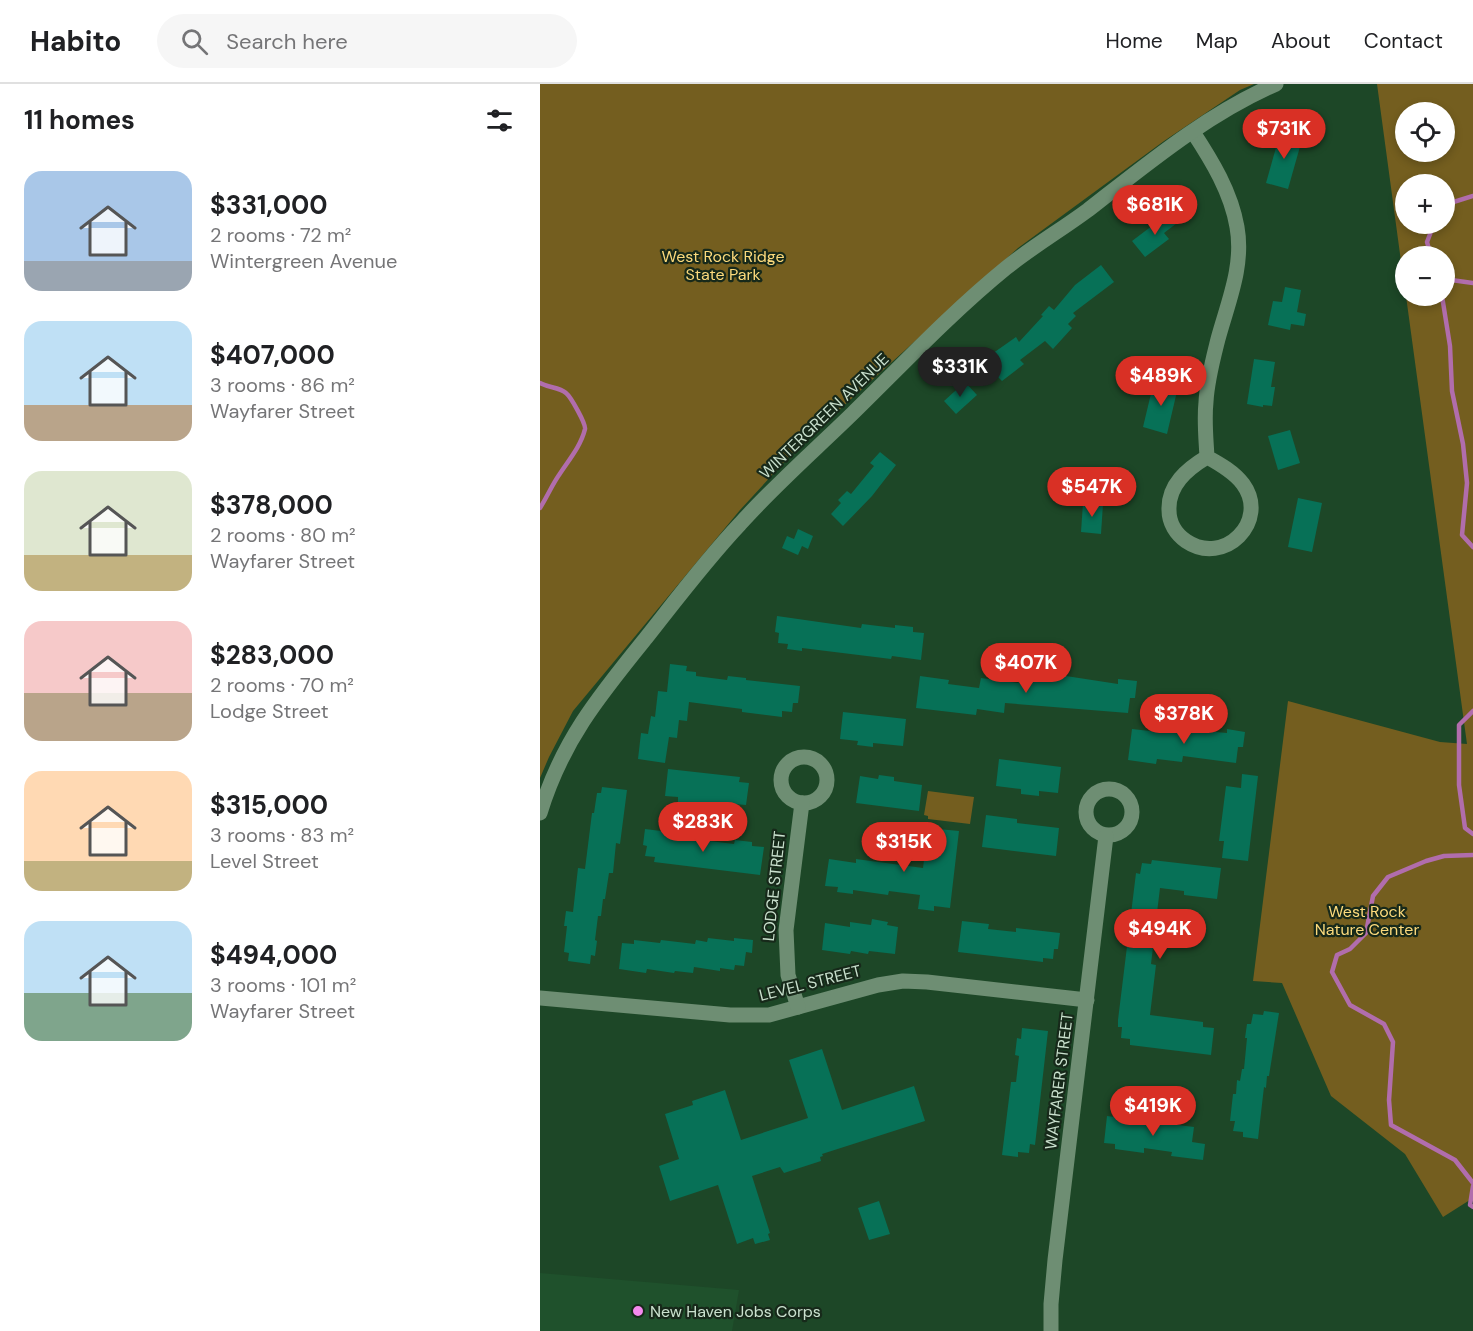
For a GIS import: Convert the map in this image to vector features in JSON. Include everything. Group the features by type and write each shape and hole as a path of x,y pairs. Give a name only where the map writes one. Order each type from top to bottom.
{"street":[{"name":"WINTERGREEN AVENUE","path":"540,813 560,759 588,711 739,524 924,342 1005,269 1193,132 1242,101 1276,84"},
{"path":"1193,132 1214,164 1228,195 1237,228 1236,277 1219,338 1206,400 1207,457"},
{"path":"1207,457 1232,473 1243,484 1250,499 1248,522 1241,534 1227,546 1212,549 1195,547 1181,537 1172,526 1169,510 1172,493 1179,480 1192,466 1207,457"},
{"name":"LODGE STREET","path":"798,1007 788,975 786,930 802,803"},
{"name":"WAYFARER STREET","path":"1051,1331 1055,1260 1107,836"},
{"name":"LEVEL STREET","path":"540,998 730,1015 769,1015 878,985 903,981 1087,1000"}],"shaded area":[{"name":"New Haven Jobs Corps","path":"540,1273 739,1290 732,1331 540,1331"}],"green space":[{"name":"West Rock Ridge State Park","path":"540,84 1254,84 1240,90 1164,141 1018,248 798,447 740,510 573,711 540,778"},
{"name":"West Rock Nature Center","path":"1377,84 1473,84 1473,1198 1443,1217 1405,1154 1331,1096 1282,983 1253,981 1288,701 1440,742 1467,744 1407,306 1455,306 1455,246 1399,246 1397,234 1455,234 1455,174 1395,174 1395,217"},
{"path":"928,791 974,797 970,824 928,819 928,816 924,815"}],"building":[{"path":"1281,130 1303,136 1288,189 1266,183"},
{"path":"1169,213 1177,223 1164,233 1169,239 1145,257 1132,241"},
{"path":"1101,265 1114,282 1073,313 1076,316 1068,324 1072,328 1053,349 1045,341 1020,360 1024,364 1002,381 997,376 993,379 979,363 1016,337 1019,342 1049,306 1054,310 1075,285"},
{"path":"1285,287 1301,290 1297,312 1306,314 1304,326 1291,324 1290,330 1268,325 1273,301 1282,302"},
{"path":"1254,359 1275,362 1271,387 1275,387 1272,406 1247,404"},
{"path":"1154,381 1178,387 1167,434 1143,427"},
{"path":"965,382 977,395 956,414 944,401"},
{"path":"1290,430 1300,463 1278,470 1268,436"},
{"path":"880,452 896,465 872,496 843,526 831,514 841,503 838,500 847,491 851,494 874,466 870,463"},
{"path":"1298,498 1322,503 1312,552 1288,547"},
{"path":"1083,503 1103,504 1101,534 1081,532"},
{"path":"798,529 813,536 808,549 802,546 798,555 782,548 787,536 794,539"},
{"path":"777,616 861,628 862,624 895,628 895,625 913,627 913,632 924,633 921,660 892,656 891,659 802,648 802,651 787,649 788,644 778,643 779,633 775,632"},
{"path":"670,664 687,666 686,671 696,672 696,676 727,680 728,676 800,686 798,703 793,703 792,712 782,711 782,717 689,702 687,721 679,720 677,738 669,737 665,763 638,759 641,733 648,734 651,716 655,717 658,691 667,692"},
{"path":"1019,674 1058,678 1058,676 1066,676 1118,684 1118,679 1137,681 1135,698 1130,698 1128,713 1005,703 1004,713 977,709 976,715 916,708 920,676 949,680 948,684 979,688 981,678 1018,683"},
{"path":"843,712 906,719 903,746 873,743 873,747 857,745 858,741 840,739"},
{"path":"1160,727 1227,733 1227,729 1245,732 1243,747 1238,747 1236,763 1183,756 1182,762 1157,759 1156,764 1128,760 1132,729 1159,732"},
{"path":"999,759 1061,767 1058,793 1039,791 1039,796 1021,794 1021,789 996,786"},
{"path":"668,769 740,777 739,782 749,783 746,805 722,803 722,807 678,802 678,797 665,796"},
{"path":"1242,774 1258,776 1248,861 1222,858 1224,841 1219,841 1226,786 1241,788"},
{"path":"879,775 894,777 894,781 922,785 919,811 856,803 860,776 878,779"},
{"path":"602,787 627,790 620,844 616,843 613,873 609,873 601,916 598,916 595,956 591,955 590,964 568,961 569,953 564,952 567,926 564,926 566,911 573,912 578,868 585,869 592,813 594,813 597,793 601,793"},
{"path":"986,815 1017,819 1017,823 1059,828 1056,856 982,847"},
{"path":"928,828 959,831 950,908 934,906 934,911 918,909 920,895 889,891 888,895 853,890 853,894 837,892 838,887 825,886 829,859 856,863 856,859 923,868"},
{"path":"645,829 677,833 676,837 734,844 735,840 752,842 752,846 764,847 760,875 654,862 655,857 645,856 647,846 643,845"},
{"path":"1152,860 1221,868 1217,899 1184,895 1184,891 1160,888 1156,921 1161,921 1158,940 1154,939 1151,964 1156,965 1150,1015 1203,1022 1203,1027 1214,1028 1211,1055 1130,1045 1130,1039 1121,1038 1122,1027 1118,1027 1118,1020 1136,873 1140,874 1142,863 1151,864"},
{"path":"872,919 888,922 887,925 898,927 895,954 869,951 868,954 851,951 850,954 822,950 825,923 850,927 850,922 871,925"},
{"path":"962,921 989,924 988,929 1016,932 1016,928 1060,933 1058,949 1054,949 1053,959 1043,958 1043,962 958,952"},
{"path":"708,938 734,941 734,938 753,940 752,953 746,952 744,966 735,965 734,970 720,968 720,971 694,967 693,973 647,969 646,973 619,969 622,943 634,944 634,940 660,943 661,940 695,944 696,940 707,942"},
{"path":"1264,1011 1279,1013 1269,1076 1267,1076 1266,1088 1264,1087 1258,1139 1243,1137 1243,1132 1233,1131 1235,1121 1230,1121 1233,1094 1236,1094 1237,1080 1240,1081 1242,1069 1244,1069 1247,1024 1251,1024 1253,1014 1263,1015"},
{"path":"1022,1028 1048,1031 1035,1145 1030,1144 1029,1153 1018,1152 1018,1157 1002,1155 1011,1082 1016,1082 1019,1056 1015,1055 1017,1038 1021,1039"},
{"path":"822,1049 842,1110 914,1086 925,1121 822,1154 821,1161 784,1173 780,1167 752,1176 770,1233 768,1234 770,1240 755,1244 753,1238 737,1244 718,1185 670,1201 659,1166 679,1159 665,1114 693,1105 692,1101 725,1090 741,1140 808,1118 789,1060"},
{"path":"1107,1116 1194,1127 1192,1142 1205,1144 1203,1160 1171,1156 1172,1152 1144,1148 1144,1153 1115,1149 1115,1144 1104,1143"},
{"path":"879,1201 890,1234 869,1240 858,1208"}],"waterway":[{"path":"1455,202 1473,196"},
{"path":"1428,246 1430,234"},
{"path":"1455,281 1473,283"},
{"path":"1444,306 1450,346 1452,391 1463,444 1467,483 1462,535 1473,547"},
{"path":"540,383 566,393 578,411 585,429 577,447 540,508"},
{"path":"1473,711 1459,725 1459,785 1465,828 1473,834"},
{"path":"1473,855 1444,856 1388,877 1373,896 1366,933 1350,949 1337,955 1332,972 1350,1005 1384,1024 1393,1042 1389,1100 1391,1125 1455,1160 1473,1183"},
{"path":"1473,1186 1470,1205 1473,1207"}],"place":[{"name":"New Haven Jobs Corps","path":"638,1311"}]}
